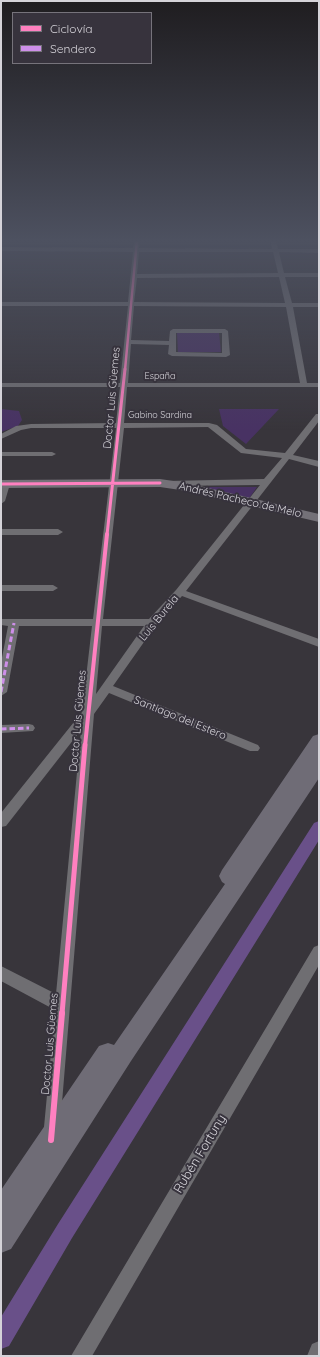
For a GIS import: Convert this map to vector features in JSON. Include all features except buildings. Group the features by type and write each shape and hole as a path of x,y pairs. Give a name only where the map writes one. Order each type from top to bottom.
{"main road":[{"name":"Andrés Pacheco de Melo","path":"4,484 160,483 186,487 319,518"},
{"path":"1,1214 319,741"},
{"path":"1,1239 123,1053 319,764"}],"street":[{"path":"1,304 319,305"},
{"name":"Doctor Luis Güemes","path":"51,1140 88,713 112,484 120,425 126,342 131,304"},
{"path":"289,305 304,385"},
{"path":"173,331 225,331 226,355 172,354 173,343 173,331"},
{"path":"126,342 173,343"},
{"name":"España","path":"1,385 319,385"},
{"name":"Luis Burela","path":"3,816 88,713 152,623 180,592 319,416"},
{"name":"Gabino Sardina","path":"1,437 19,428 31,426 209,425 214,427 244,451 288,456 319,464"},
{"path":"1,454 52,454"},
{"path":"160,483 266,482"},
{"path":"1,501 4,484"},
{"path":"1,532 58,532"},
{"path":"1,588 53,588"},
{"path":"180,592 319,643"},
{"path":"1,622 152,623"},
{"path":"1,692 14,622"},
{"name":"Santiago del Estero","path":"106,687 254,748"},
{"path":"1,729 29,728"},
{"name":"Rubén Fortuny","path":"81,1356 315,970 319,952"},
{"path":"1,973 63,1006"},
{"path":"317,1356 319,1351"}],"shaded area":[{"path":"177,333 219,333 221,352 178,352"},
{"path":"1,409 19,411 22,420 18,426 1,432"},
{"path":"219,409 279,409 246,444 223,426"},
{"path":"199,487 257,487 248,500"}],"waterway":[{"path":"1,1338 65,1231 319,827"}],"marked path":[{"path":"1,692 14,623"},
{"path":"1,729 29,728"}],"cycle path":[{"path":"51,1140 88,713 112,484 120,425 131,303"},
{"path":"1,484 160,483"}]}
